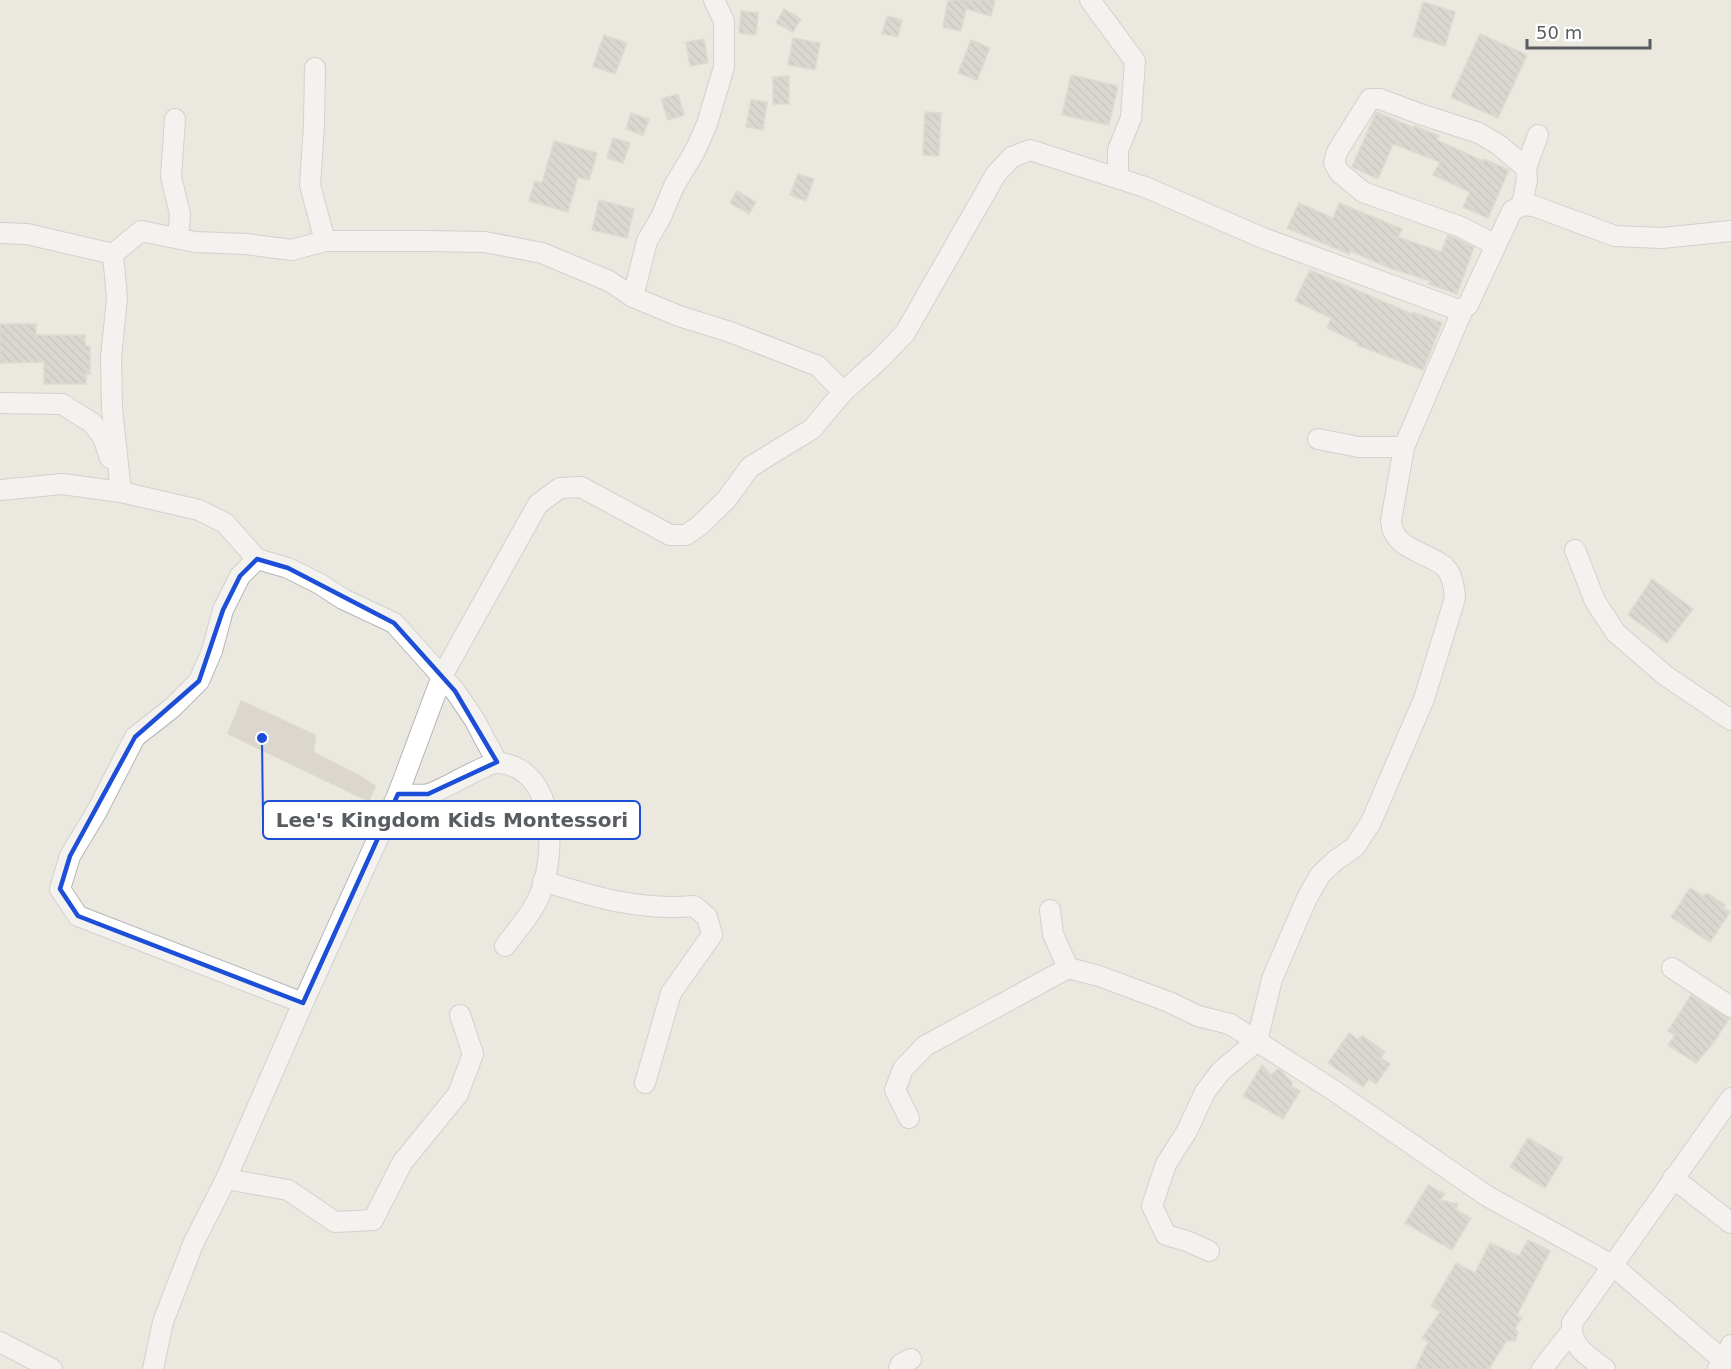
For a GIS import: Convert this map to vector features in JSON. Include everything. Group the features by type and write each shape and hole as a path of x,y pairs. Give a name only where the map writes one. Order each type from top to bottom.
{"street":[{"path":"633,297 647,241 661,217 674,186 695,151 724,67 724,21 714,0"},
{"path":"1089,0 1135,61 1131,118 1118,150 1118,178"},
{"path":"315,68 310,186 325,241"},
{"path":"1496,245 1461,227 1363,192 1339,172 1334,163 1337,152 1370,99 1375,98 1479,133 1499,145 1526,168"},
{"path":"176,119 171,177 180,214 178,238"},
{"path":"1522,205 1527,179 1526,168 1538,135"},
{"path":"153,1369 163,1322 193,1244 226,1179 398,794 442,676 538,504 560,488 581,488 670,535 686,535 699,526 726,500 750,467 812,429 843,392 882,358 905,333 996,174 1012,157 1030,150 1145,187 1263,238 1456,309 1463,309"},
{"path":"1209,1251 1166,1235 1152,1206 1166,1164 1187,1131 1205,1092 1221,1071 1257,1041 1272,979 1307,898 1320,875 1355,847 1371,822 1424,699 1455,598 1454,583 1446,568 1397,540 1392,532 1391,521 1404,447 1463,309 1468,304 1512,211 1522,205 1534,206 1615,236 1662,238 1731,231"},
{"path":"113,254 141,231 195,242 246,244 292,250 325,241 485,242 542,253 609,281 633,297 679,316 730,332 818,366 843,392"},
{"path":"0,234 27,234 113,254"},
{"path":"113,254 117,298 111,357 112,409 121,492"},
{"path":"0,403 62,404 92,423 103,437 121,492"},
{"path":"1318,439 1359,447 1404,447"},
{"path":"0,490 62,484 121,492 200,510 225,523 257,559 288,567 343,599 394,623 442,676 474,719 497,762"},
{"path":"1575,550 1595,601 1616,633 1666,676 1731,720"},
{"path":"257,559 240,576 223,610 212,651 199,681 172,708 135,737 97,811 70,856 60,889 78,916 303,1003"},
{"path":"398,794 428,794 497,762 517,767 534,781 544,799 548,825 548,863 538,898 505,946"},
{"path":"543,881 613,902 670,909 694,906 707,916 712,934 671,993 645,1083"},
{"path":"1050,910 1053,934 1068,968"},
{"path":"909,1118 895,1090 903,1069 924,1046 1068,968 1099,976 1169,1002 1198,1016 1230,1024 1333,1090 1487,1196 1612,1265 1726,1361"},
{"path":"1672,968 1731,1007"},
{"path":"226,1179 288,1190 335,1222 373,1220 402,1163 458,1094 473,1054 460,1015"},
{"path":"1605,1369 1579,1349 1573,1340 1572,1323 1673,1178 1729,1105"},
{"path":"1673,1178 1731,1223"},
{"path":"1542,1369 1571,1332"},
{"path":"0,1342 52,1369"}],"highlighted area":[{"path":"257,559 288,568 394,623 455,691 497,762 428,794 398,794 303,1003 78,916 60,889 70,856 135,737 199,681 223,610 240,576"}],"shaded area":[{"path":"241,700 316,735 314,752 376,786 369,802 227,734"}],"building":[{"path":"948,0 995,0 991,16 966,9 961,31 943,27"},
{"path":"1423,2 1455,12 1445,46 1413,36"},
{"path":"784,9 801,19 793,32 776,23"},
{"path":"741,11 758,13 756,35 739,33"},
{"path":"887,16 902,20 898,37 882,34"},
{"path":"1480,34 1527,55 1498,118 1451,97"},
{"path":"604,35 627,43 615,74 593,66"},
{"path":"793,38 820,43 815,70 788,65"},
{"path":"704,39 708,63 690,66 686,42"},
{"path":"971,40 990,48 977,80 958,73"},
{"path":"1071,75 1118,86 1109,125 1062,115"},
{"path":"789,76 789,104 773,104 773,77"},
{"path":"678,94 684,115 668,120 661,99"},
{"path":"751,100 767,102 763,130 746,127"},
{"path":"925,112 941,113 939,156 923,155"},
{"path":"1376,112 1439,136 1437,140 1509,170 1488,218 1463,207 1470,192 1433,175 1440,162 1393,144 1378,179 1352,167"},
{"path":"631,113 649,119 643,135 626,129"},
{"path":"613,138 630,143 623,163 607,158"},
{"path":"554,141 597,153 589,180 578,177 568,212 529,201 535,181 542,183"},
{"path":"798,174 814,179 806,201 790,195"},
{"path":"737,191 756,202 749,214 730,203"},
{"path":"599,200 634,209 627,238 592,230"},
{"path":"1299,203 1333,218 1339,203 1402,229 1398,237 1441,252 1448,235 1474,247 1457,294 1429,284 1430,281 1390,268 1350,251 1349,254 1287,228"},
{"path":"1310,270 1412,314 1413,312 1442,323 1423,370 1357,345 1358,343 1327,328 1331,318 1295,301"},
{"path":"0,324 36,324 36,335 85,335 85,346 90,346 90,374 86,374 86,384 44,384 44,362 0,363"},
{"path":"1652,579 1693,609 1667,643 1628,615"},
{"path":"1690,888 1703,896 1707,893 1725,905 1723,908 1730,912 1710,942 1671,917"},
{"path":"1691,995 1729,1019 1714,1042 1696,1063 1668,1045 1675,1035 1668,1031"},
{"path":"1349,1033 1357,1039 1363,1036 1385,1052 1381,1058 1390,1064 1376,1084 1369,1079 1363,1087 1328,1063"},
{"path":"1262,1065 1271,1075 1278,1069 1292,1082 1292,1087 1300,1091 1283,1119 1243,1096"},
{"path":"1528,1138 1563,1158 1545,1188 1510,1167"},
{"path":"1428,1185 1445,1194 1440,1200 1458,1204 1455,1209 1471,1218 1452,1250 1405,1223"},
{"path":"1528,1240 1550,1251 1517,1315 1522,1318 1515,1328 1518,1333 1515,1341 1507,1340 1489,1369 1415,1369 1428,1342 1422,1338 1440,1312 1431,1306 1456,1263 1475,1273 1490,1243 1519,1256"}],"place":[{"name":"Lee's Kingdom Kids Montessori","path":"262,738"}]}
